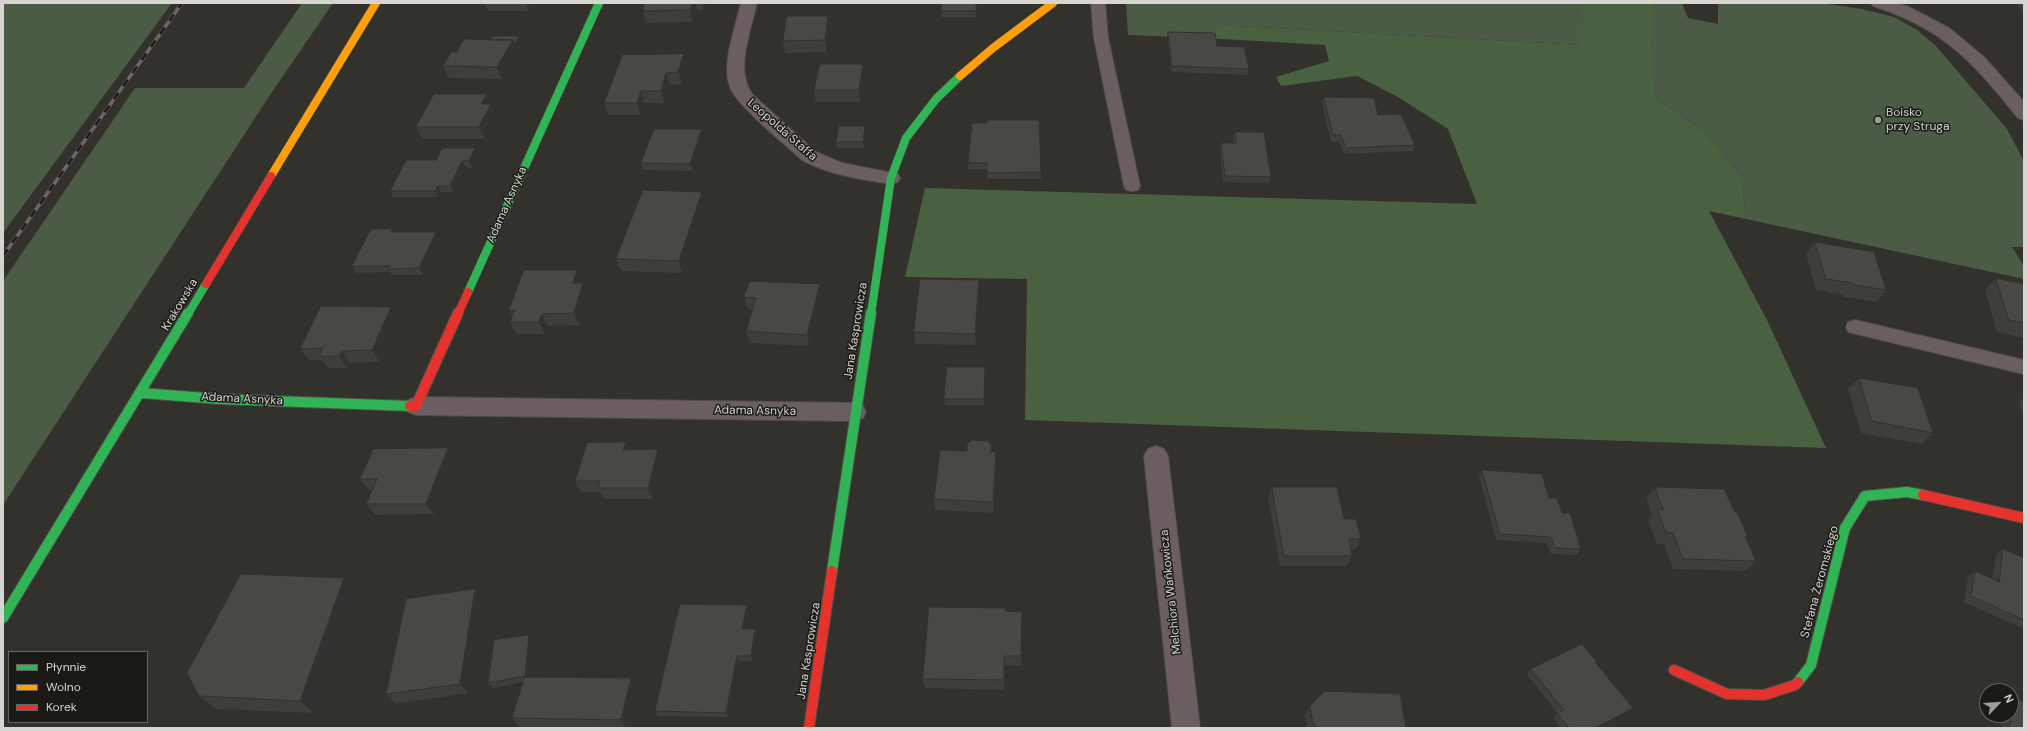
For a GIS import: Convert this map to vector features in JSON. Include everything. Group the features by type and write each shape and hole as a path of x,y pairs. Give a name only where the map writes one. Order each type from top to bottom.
{"street":[{"name":"Krakowska","path":"3,618 141,393 376,3"},
{"name":"Adama Asnyka","path":"416,406 599,3"},
{"name":"Leopolda Staffa","path":"749,3 736,62 736,75 739,88 747,100 809,156 821,163 840,170 891,178"},
{"name":"Jana Kasprowicza","path":"809,728 841,522 855,412 891,178 905,139 926,110 956,80 1053,3"},
{"path":"1879,3 1909,13 1936,25 1964,45 1993,75 2024,114"},
{"name":"Adama Asnyka","path":"141,393 219,399 416,406 855,412"},
{"name":"Melchiora Wańkowicza","path":"1156,456 1186,728"},
{"name":"Stefana Żeromskiego","path":"1674,670 1727,694 1764,694 1795,684 1810,665 1845,528 1866,496 1907,492 2024,518"}],"lane":[{"path":"1098,3 1101,38 1132,186"},
{"path":"1855,327 2024,367"}],"green space":[{"path":"3,3 172,3 3,233"},
{"path":"302,3 333,3 270,95 3,505 3,281 135,88 244,88"},
{"path":"1126,3 1574,3 1582,17 1582,45 1220,25 1205,38 1128,35"},
{"path":"1574,3 1655,3 1652,27 1652,50 1656,98 1704,131 1741,174 1746,219 1709,211 1767,320 1826,448 1025,420 1027,279 905,277 925,188 1477,204 1448,129 1398,97 1357,76 1281,86 1276,77 1329,61 1325,45 1205,38 1220,25 1582,45 1582,17"},
{"path":"1655,3 1682,3 1688,18 1718,24 1718,3 1821,3 1862,9 1894,17 1917,30 1935,45 2007,129 2024,161 2024,247 2012,247 2024,266 2024,279 1746,219 1741,174 1704,131 1656,98 1651,39"}],"building":[{"path":"645,3 693,3 690,10 643,11"},
{"path":"942,3 976,3 976,11 941,11"},
{"path":"787,16 828,16 825,40 783,41"},
{"path":"1168,32 1215,33 1217,46 1244,47 1249,69 1172,66"},
{"path":"493,36 519,36 514,45 513,40 490,40"},
{"path":"464,39 513,40 497,67 443,66 451,52 456,52"},
{"path":"684,54 678,72 666,73 661,91 641,91 637,103 604,103 622,55"},
{"path":"820,64 863,64 859,90 814,90"},
{"path":"434,94 487,94 481,104 491,104 479,127 416,127"},
{"path":"1324,97 1374,98 1378,115 1401,114 1415,145 1346,148 1341,135 1333,135"},
{"path":"987,120 1039,120 1041,172 987,173 987,163 968,163 972,123 987,123"},
{"path":"839,126 865,126 863,142 836,142"},
{"path":"654,129 702,129 690,164 641,163"},
{"path":"1235,132 1264,132 1271,177 1225,176 1221,143 1236,143"},
{"path":"442,148 475,148 469,161 462,161 450,186 438,186 435,191 390,191 406,160 436,160"},
{"path":"643,190 702,192 679,261 616,259"},
{"path":"371,229 392,229 391,232 436,232 419,268 388,269 390,266 352,266"},
{"path":"1815,242 1874,252 1886,290 1826,279"},
{"path":"524,270 577,270 573,283 583,283 574,313 542,314 539,322 510,322 515,310 509,310"},
{"path":"1996,278 2024,284 2024,323 2009,320"},
{"path":"920,279 979,280 975,334 914,332"},
{"path":"750,281 820,284 807,335 746,331 756,298 744,297"},
{"path":"321,306 391,307 372,350 342,351 339,356 319,356 323,348 300,349"},
{"path":"947,367 985,367 984,399 944,399"},
{"path":"1859,378 1918,388 1933,433 1872,421"},
{"path":"973,440 987,441 992,445 990,452 996,452 993,502 934,499 940,450 967,451 967,444"},
{"path":"626,442 623,450 658,449 648,488 598,488 600,481 575,481 587,443"},
{"path":"448,448 426,504 366,504 377,479 360,479 373,449"},
{"path":"1482,470 1542,474 1549,498 1557,498 1562,513 1570,513 1581,549 1555,548 1551,537 1500,534"},
{"path":"1272,487 1337,487 1344,519 1356,519 1361,539 1349,539 1352,556 1284,556"},
{"path":"1655,487 1724,489 1735,512 1737,512 1748,537 1745,536 1756,561 1683,559 1673,533 1666,533 1657,509 1663,510"},
{"path":"2003,549 2024,558 2024,620 1971,596 1975,571 1999,582"},
{"path":"241,574 344,578 300,701 199,696 187,673"},
{"path":"475,589 460,684 386,694 406,599"},
{"path":"680,604 747,605 742,629 755,629 751,656 737,656 726,713 655,711"},
{"path":"929,607 1005,608 1006,611 1022,612 1021,656 1004,656 1004,680 923,679"},
{"path":"529,635 525,676 488,683 494,640"},
{"path":"1582,644 1633,708 1595,728 1569,728 1557,713 1564,710 1531,669"},
{"path":"525,677 631,678 621,720 512,718"},
{"path":"1325,691 1400,694 1406,728 1318,728 1313,724 1310,706"},
{"path":"2019,698 2024,704 2024,728 2009,728 2010,723 2019,723"}],"railway":[{"path":"3,256 182,3"}],"traffic: fast":[{"path":"468,292 599,3"},
{"path":"832,571 891,178 906,138 936,99 960,76"},
{"path":"3,618 206,284"},
{"path":"141,393 219,399 410,406"},
{"path":"1798,682 1811,665 1845,528 1865,496 1907,492 1923,495"}],"traffic: slow":[{"path":"271,176 376,3"},
{"path":"960,76 993,48 1053,3"}],"traffic: jam":[{"path":"206,284 271,176"},
{"path":"410,406 416,406 468,292"},
{"path":"1923,495 2024,518"},
{"path":"809,728 832,571"},
{"path":"1674,670 1727,694 1764,695 1795,685 1798,682"}],"place":[{"name":"Boisko przy Struga","path":"1878,120"}]}
